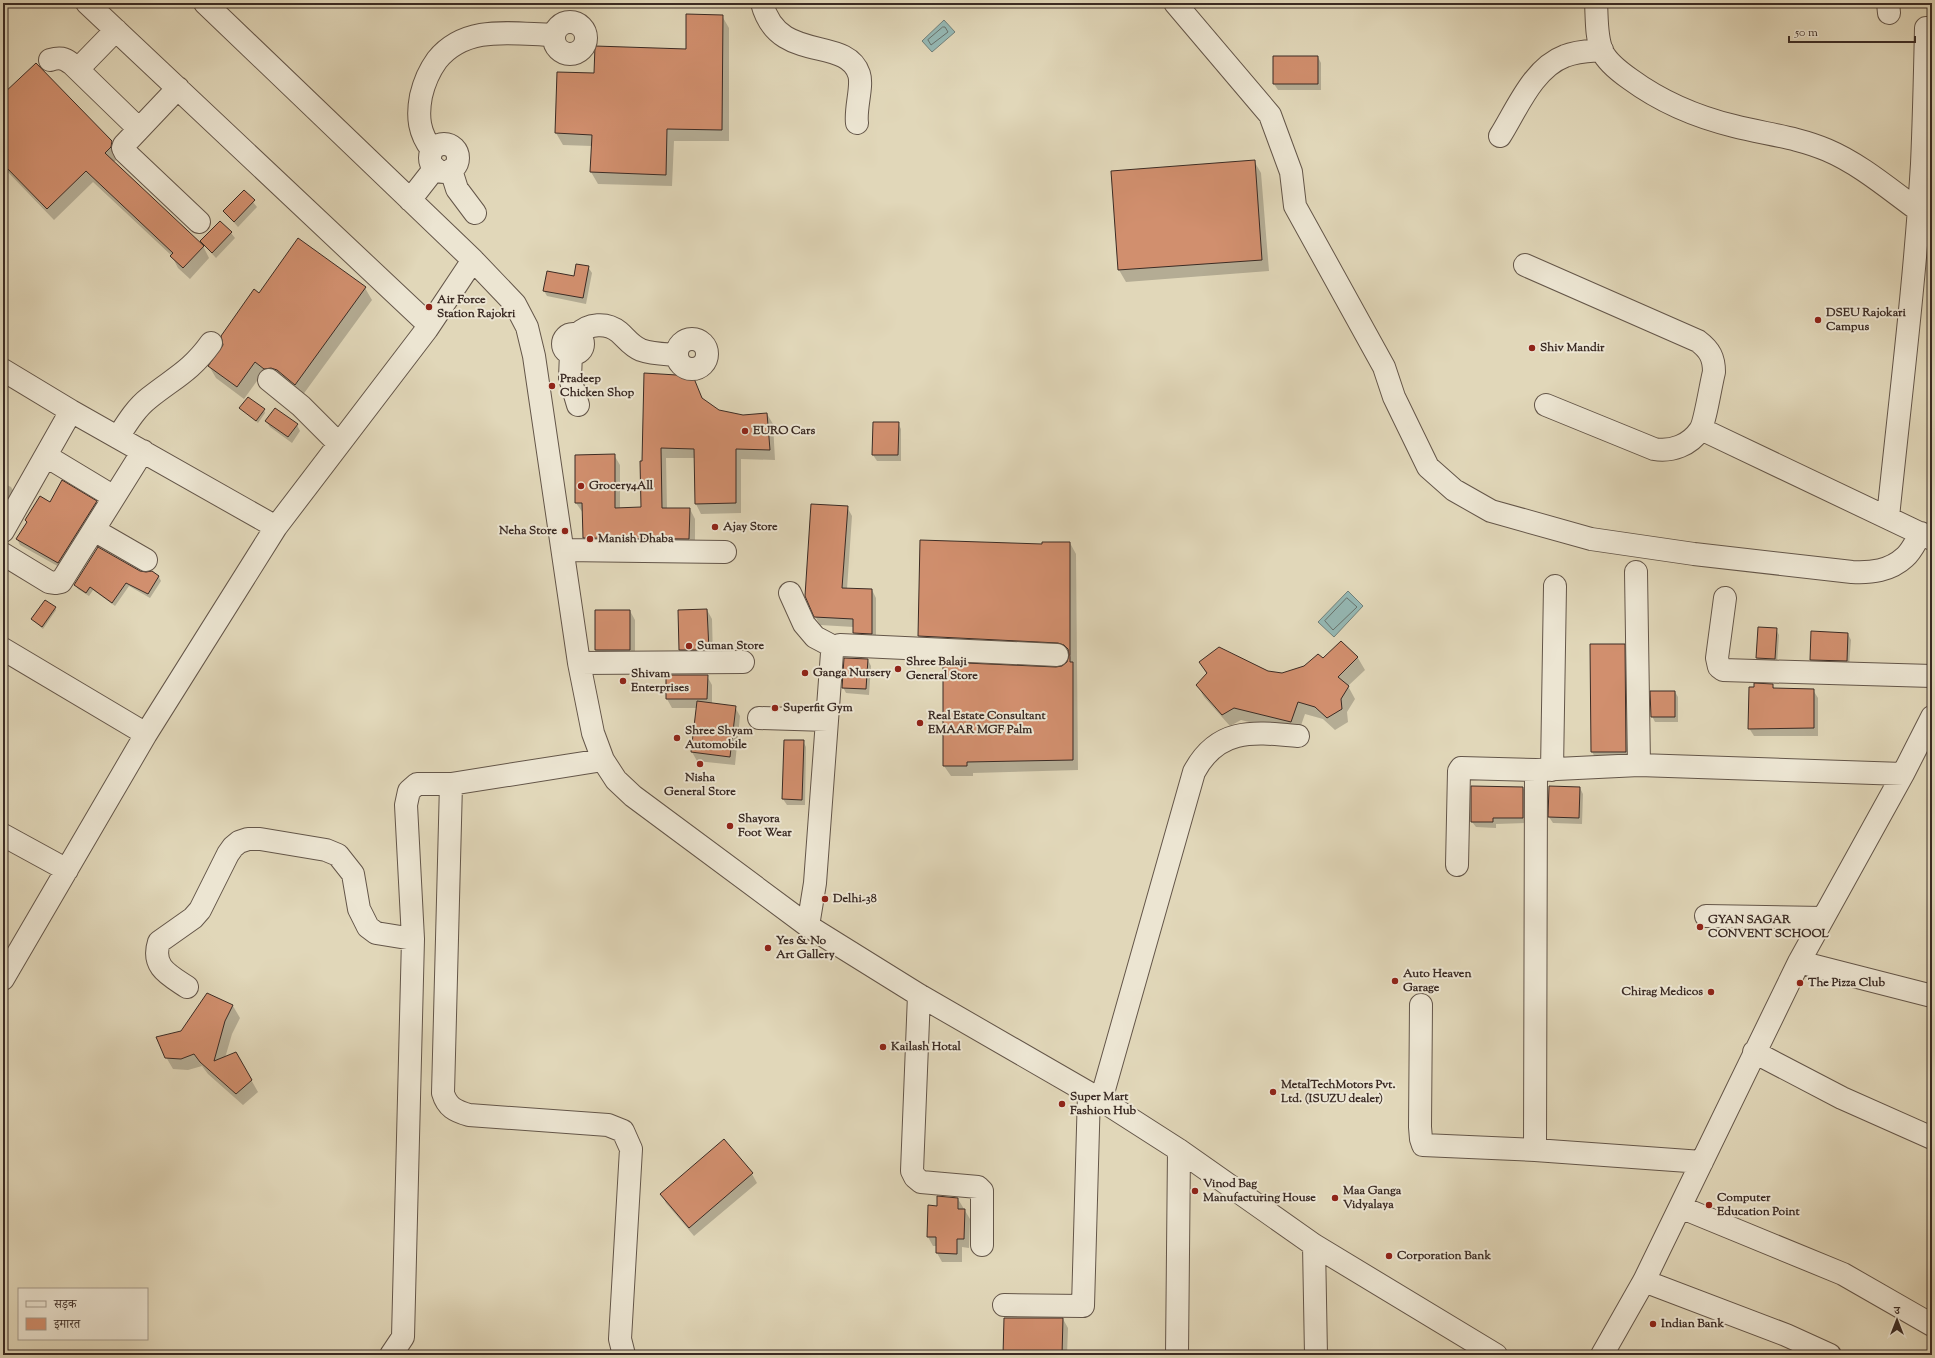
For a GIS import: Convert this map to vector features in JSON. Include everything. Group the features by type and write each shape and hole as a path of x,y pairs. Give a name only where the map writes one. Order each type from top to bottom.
{"street":[{"path":"87,3 430,325"},
{"path":"205,3 473,260 515,304 527,327 534,356 579,663 592,733 603,760 616,780 633,796 808,926 919,995 1095,1097 1179,1150 1314,1245 1496,1355"},
{"path":"762,3 768,20 773,27 792,42 841,55 854,64 859,75 860,84 857,104 857,122"},
{"path":"1174,3 1270,115 1291,172 1295,206 1384,367 1394,397 1428,467 1454,490 1491,511 1591,538 1694,554 1852,572 1871,573 1891,566 1906,557 1926,536 1701,429"},
{"path":"1596,3 1602,50 1606,57 1621,73 1648,92 1706,118 1734,126 1784,136 1828,150 1849,161 1918,210"},
{"path":"1888,517 1910,311 1918,210 1926,28 1932,28"},
{"path":"78,69 116,30"},
{"path":"475,213 456,189 425,141 420,130 419,106 423,87 431,68 445,51 461,40 476,35 494,33 553,35"},
{"path":"1500,136 1537,77 1546,69 1564,56 1579,52 1602,50"},
{"path":"50,60 59,58 65,59 78,69 139,130"},
{"path":"178,88 124,145 125,152 199,222"},
{"path":"410,200 440,163"},
{"path":"3,979 146,734 276,526 430,325 473,260"},
{"path":"1525,265 1698,341 1711,354 1714,363 1714,372 1701,429 1684,445 1664,450 1654,449 1546,405"},
{"path":"578,405 572,386 570,369 571,343 585,328 601,326 618,331 632,345 640,349 649,352 677,355"},
{"path":"527,327 571,343"},
{"path":"118,437 133,414 148,398 179,377 199,360 211,343"},
{"path":"3,370 71,411 276,526"},
{"path":"269,380 301,406 339,444"},
{"path":"3,531 71,411"},
{"path":"3,554 49,582 61,582 143,451"},
{"path":"46,456 114,497"},
{"path":"94,530 146,560"},
{"path":"563,550 725,552"},
{"path":"1636,572 1639,765"},
{"path":"1535,1150 1544,770 1555,586"},
{"path":"790,592 804,624 815,636 834,647 840,645 1057,655"},
{"path":"1725,598 1717,658 1719,667 1723,670 1932,676"},
{"path":"808,926 815,883 832,653 834,647"},
{"path":"3,649 146,734"},
{"path":"579,663 742,662"},
{"path":"1602,1355 1644,1281 1799,962 1903,774 1932,717"},
{"path":"759,718 827,720"},
{"path":"1004,1305 1083,1306 1095,1097 1194,772 1200,760 1214,747 1232,736 1259,733 1298,736"},
{"path":"390,1355 403,1337 413,939 406,805 409,791 417,784 451,784 603,760"},
{"path":"1457,865 1459,771 1461,768 1544,770 1639,765 1903,774"},
{"path":"451,784 443,1093 445,1101 450,1107 469,1115 608,1125 623,1131 631,1149 620,1339 624,1355"},
{"path":"3,835 66,870"},
{"path":"188,987 163,970 156,958 159,942 193,918 200,910 228,854 239,842 248,840 260,840 326,850 338,855 353,874 359,908 368,927 376,933 413,939"},
{"path":"1706,916 1823,918"},
{"path":"1799,962 1932,996"},
{"path":"919,995 912,1171 915,1177 921,1182 978,1187 982,1191 982,1245"},
{"path":"1421,1005 1420,1127 1423,1145 1535,1150 1702,1162"},
{"path":"1754,1052 1842,1098 1932,1138"},
{"path":"1177,1355 1179,1150"},
{"path":"1680,1207 1843,1274 1932,1325"},
{"path":"1314,1245 1316,1355"},
{"path":"1644,1281 1786,1335 1830,1355"}],"water":[{"path":"944,20 955,32 932,52 922,41"},
{"path":"1348,591 1363,606 1334,637 1318,622"}],"building":[{"path":"686,14 723,15 722,130 667,129 666,175 590,172 592,135 555,133 557,72 594,73 595,46 686,49"},
{"path":"1273,56 1318,56 1318,84 1273,84"},
{"path":"36,63 112,141 111,147 105,153 204,246 183,268 170,256 173,253 86,171 47,209 3,164 3,94"},
{"path":"1255,160 1262,260 1118,270 1111,171"},
{"path":"244,190 255,200 234,222 223,211"},
{"path":"220,221 232,232 212,253 200,241"},
{"path":"298,238 366,287 295,385 277,370 271,368 264,369 255,362 237,387 208,366 223,345 221,336 254,289 259,293"},
{"path":"576,264 589,266 583,298 543,291 547,271 574,276"},
{"path":"644,373 693,376 702,398 719,410 743,415 767,413 770,450 736,449 736,503 695,504 694,449 661,448 662,508 690,508 689,539 583,538 582,503 575,503 575,455 615,454 615,508 641,507 640,461 642,461"},
{"path":"248,397 265,409 256,421 239,408"},
{"path":"275,408 298,424 288,437 265,421"},
{"path":"873,422 899,422 898,455 872,455"},
{"path":"62,480 97,501 58,563 16,539 27,522 25,520 40,496 50,502"},
{"path":"811,504 848,506 842,588 872,589 872,634 853,633 853,619 814,617 805,596"},
{"path":"920,540 1042,544 1042,542 1070,542 1070,662 1073,662 1073,760 967,762 967,766 943,766 943,662 1056,667 1062,666 1067,662 1069,655 1068,649 1064,645 1058,643 918,636"},
{"path":"98,547 140,571 152,571 159,576 148,594 126,583 112,603 90,587 86,593 74,585"},
{"path":"45,600 56,607 42,627 31,619"},
{"path":"707,609 709,650 679,650 678,610"},
{"path":"595,610 630,610 630,650 595,650"},
{"path":"1758,627 1777,628 1775,659 1756,658"},
{"path":"1811,631 1848,633 1847,661 1810,660"},
{"path":"1341,641 1358,657 1338,677 1349,686 1341,699 1342,709 1327,718 1315,707 1298,702 1291,722 1234,708 1222,715 1196,685 1207,673 1199,662 1219,647 1268,671 1282,673 1304,666 1318,654 1323,658"},
{"path":"1590,644 1625,644 1626,752 1591,752"},
{"path":"844,658 868,659 866,689 842,688"},
{"path":"666,675 708,675 707,699 666,699"},
{"path":"1754,683 1773,684 1773,688 1814,689 1814,728 1748,729 1749,687 1754,687"},
{"path":"1650,691 1675,691 1675,717 1651,717"},
{"path":"697,701 736,706 730,757 691,752"},
{"path":"784,740 804,740 802,800 782,799"},
{"path":"1471,786 1523,787 1523,818 1493,818 1493,822 1471,822"},
{"path":"1549,786 1580,787 1579,818 1548,817"},
{"path":"207,993 233,1005 225,1021 214,1061 236,1052 252,1080 236,1094 200,1062 194,1054 181,1059 165,1058 156,1037 181,1031"},
{"path":"724,1139 753,1173 689,1228 660,1194"},
{"path":"937,1196 958,1198 958,1209 965,1209 964,1239 957,1239 957,1254 936,1253 936,1237 927,1237 928,1205 937,1206"},
{"path":"1004,1318 1063,1318 1062,1355 1003,1355"}],"place":[{"name":"Air Force Station Rajokri","path":"429,307"},
{"name":"DSEU Rajokari Campus","path":"1818,320"},
{"name":"Shiv Mandir","path":"1532,348"},
{"name":"Pradeep Chicken Shop","path":"552,386"},
{"name":"EURO Cars","path":"745,431"},
{"name":"Grocery4All","path":"581,486"},
{"name":"Ajay Store","path":"715,527"},
{"name":"Neha Store","path":"565,531"},
{"name":"Manish Dhaba","path":"590,539"},
{"name":"Suman Store","path":"689,646"},
{"name":"Shree Balaji General Store","path":"898,669"},
{"name":"Ganga Nursery","path":"805,673"},
{"name":"Shivam Enterprises","path":"623,681"},
{"name":"Superfit Gym","path":"775,708"},
{"name":"Real Estate Consultant EMAAR MGF Palm","path":"920,723"},
{"name":"Shree Shyam Automobile","path":"677,738"},
{"name":"Nisha General Store","path":"700,764"},
{"name":"Shayora Foot Wear","path":"730,826"},
{"name":"Delhi-38","path":"825,899"},
{"name":"GYAN SAGAR CONVENT SCHOOL","path":"1700,927"},
{"name":"Yes & No Art Gallery","path":"768,948"},
{"name":"Auto Heaven Garage","path":"1395,981"},
{"name":"The Pizza Club","path":"1800,983"},
{"name":"Chirag Medicos","path":"1711,992"},
{"name":"Kailash Hotal","path":"883,1047"},
{"name":"MetalTechMotors Pvt. Ltd. (ISUZU dealer)","path":"1273,1092"},
{"name":"Super Mart Fashion Hub","path":"1062,1104"},
{"name":"Vinod Bag Manufacturing House","path":"1195,1191"},
{"name":"Maa Ganga Vidyalaya","path":"1335,1198"},
{"name":"Computer Education Point","path":"1709,1205"},
{"name":"Corporation Bank","path":"1389,1256"},
{"name":"Indian Bank","path":"1653,1324"}]}
